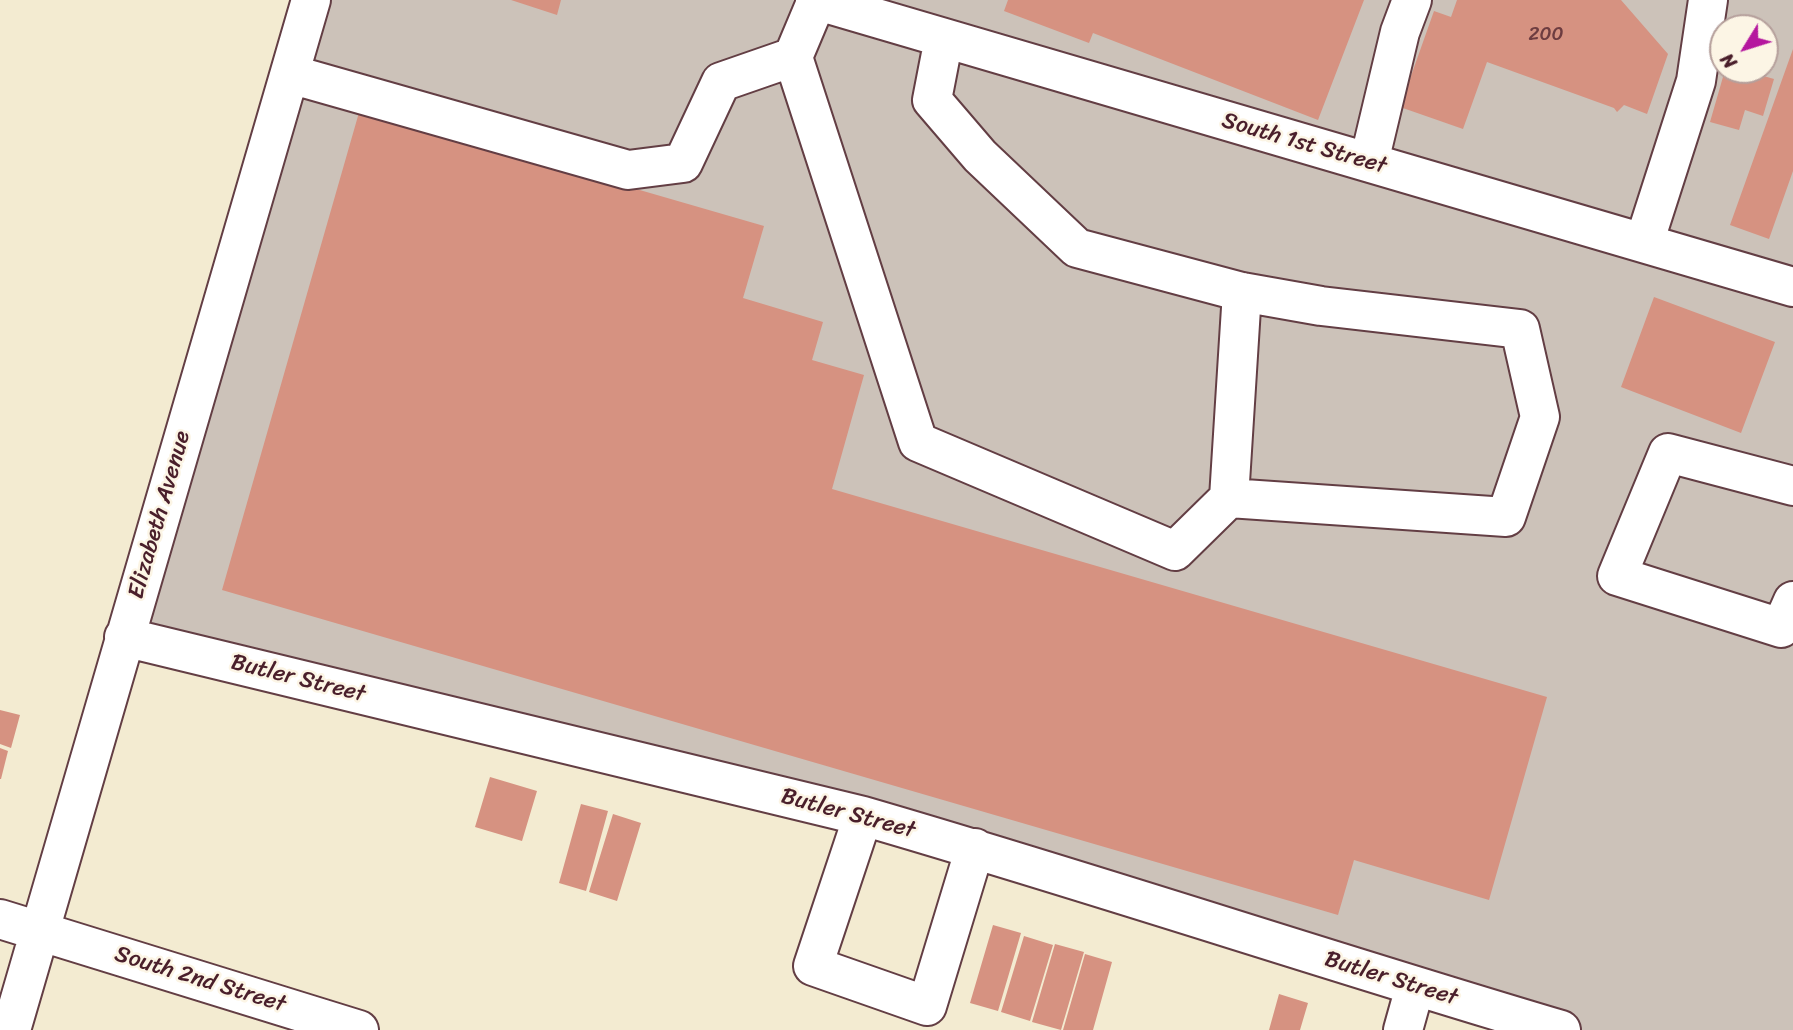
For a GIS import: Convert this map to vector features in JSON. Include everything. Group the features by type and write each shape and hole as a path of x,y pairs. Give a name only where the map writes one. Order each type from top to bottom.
{"street":[{"name":"Elizabeth Avenue","path":"11,1030 311,0"},
{"path":"817,0 793,57 918,442 1175,551 1229,498 1242,292"},
{"name":"South 1st Street","path":"817,0 1793,287"},
{"path":"1368,162 1400,32 1412,0"},
{"path":"1644,243 1696,81 1708,0"},
{"path":"944,38 932,100 980,156 1077,248 1242,292 1321,306 1520,329 1540,417 1506,517 1229,498"},
{"path":"290,74 628,170 683,163 721,82 793,57"},
{"path":"1793,486 1668,453 1617,576 1781,628 1793,601"},
{"name":"Butler Street","path":"124,638 863,816 975,848 1415,987 1561,1030"},
{"path":"863,816 813,966 927,1006 975,848"},
{"name":"South 2nd Street","path":"0,919 359,1030"},
{"path":"1403,1030 1415,987"}],"shaded area":[{"path":"312,0 1793,0 1793,1030 1526,1030 128,624"}],"building":[{"path":"511,0 561,0 557,15"},
{"path":"1008,0 1364,0 1318,120 1093,33 1089,43 1004,11"},
{"path":"1457,0 1621,0 1668,54 1647,114 1624,105 1617,112 1614,108 1487,62 1463,129 1400,107 1434,11 1451,17"},
{"path":"1793,49 1793,171 1769,239 1730,225"},
{"path":"1721,84 1773,84 1763,116 1745,110 1739,130 1710,122"},
{"path":"360,109 764,226 743,298 823,322 812,360 864,375 832,489 1547,697 1489,900 1354,860 1338,915 222,590"},
{"path":"1654,297 1775,342 1741,433 1621,387"},
{"path":"0,710 20,715 11,748 0,744"},
{"path":"0,748 8,751 1,779 0,779"},
{"path":"490,777 537,791 522,841 475,827"},
{"path":"581,804 608,811 586,891 559,883"},
{"path":"613,814 641,823 617,901 589,892"},
{"path":"993,925 1021,933 998,1011 970,1003"},
{"path":"1024,936 1053,945 1030,1021 1001,1012"},
{"path":"1055,944 1084,952 1061,1030 1032,1022"},
{"path":"1085,954 1112,962 1093,1030 1063,1030"},
{"path":"1279,994 1308,1003 1300,1030 1269,1030"}]}
